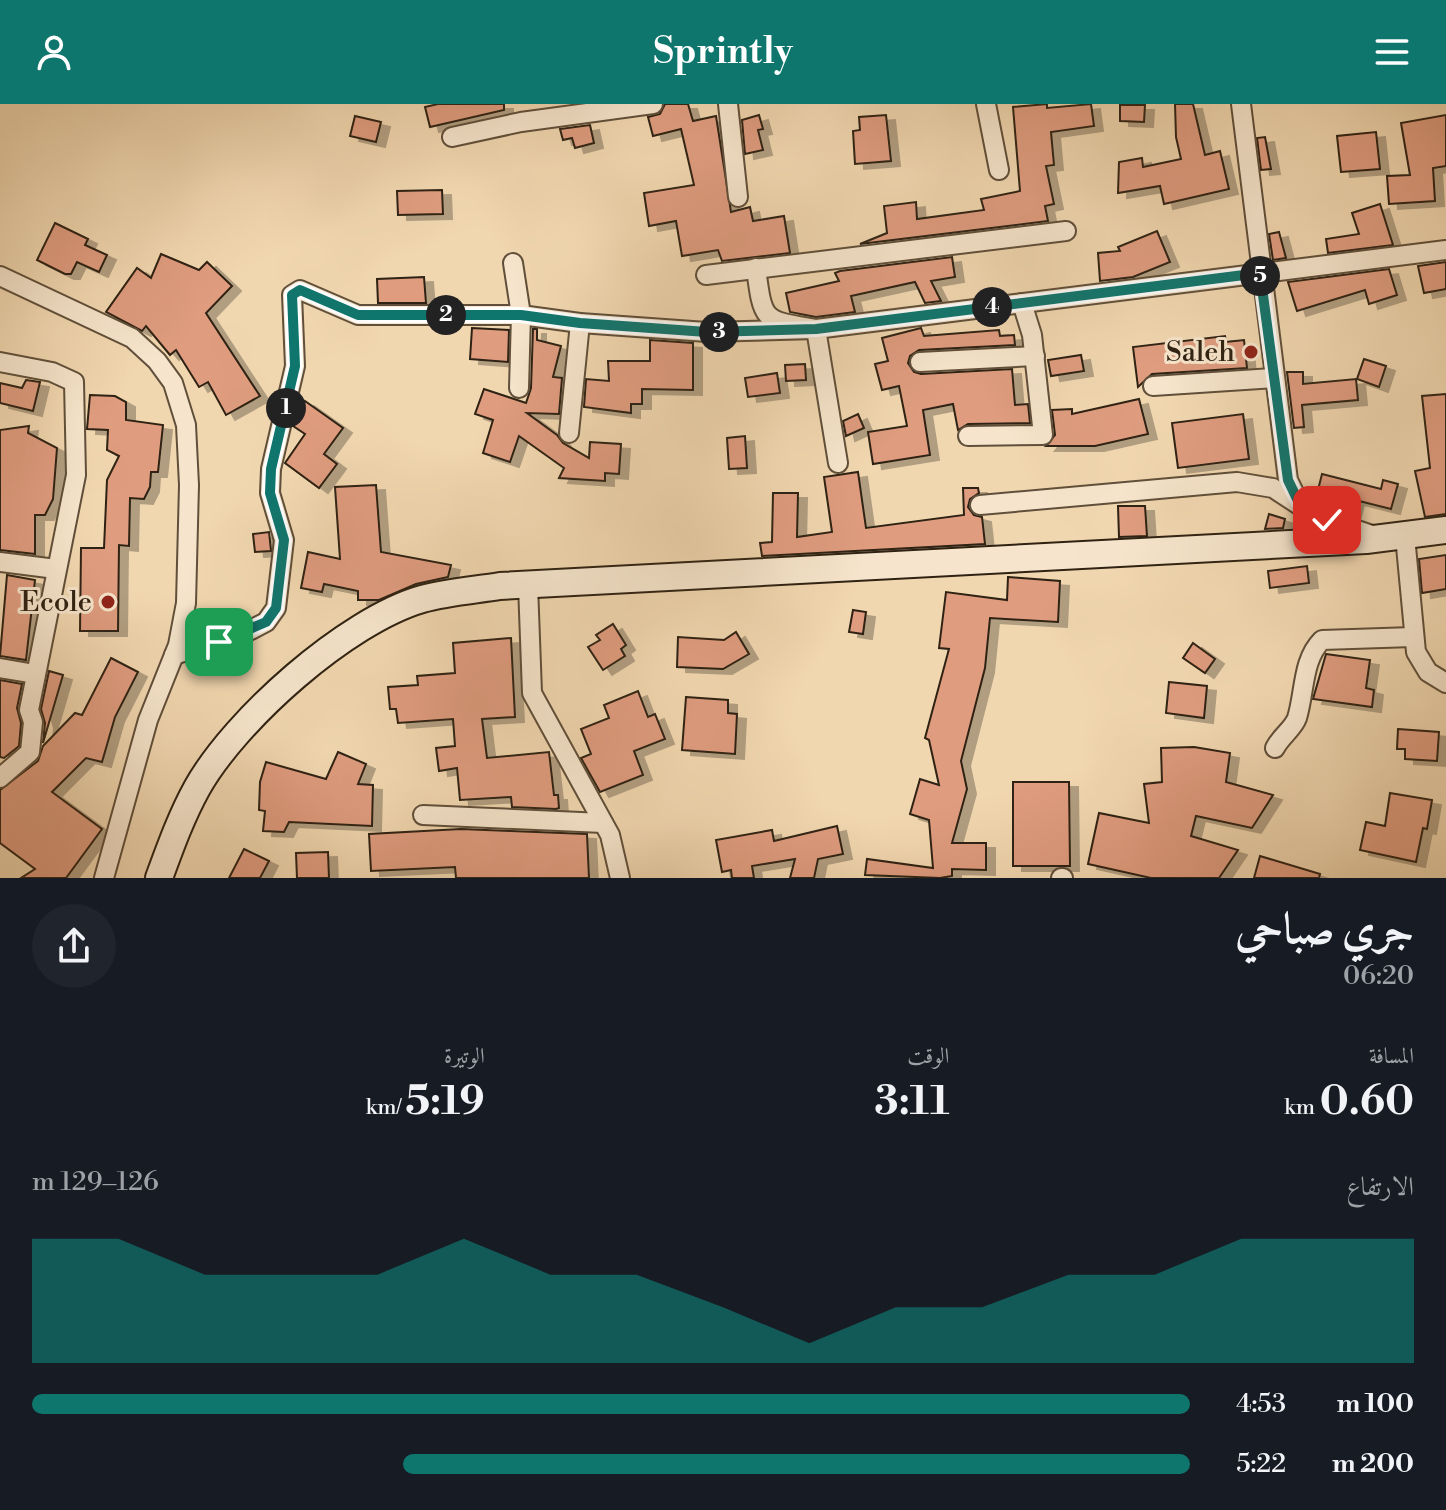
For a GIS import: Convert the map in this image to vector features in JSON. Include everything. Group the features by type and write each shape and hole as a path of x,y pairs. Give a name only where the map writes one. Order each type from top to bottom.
{"main road":[{"path":"159,878 198,787 225,747 260,708 346,637 388,613 422,599 528,585 1394,537 1446,530"}],"street":[{"path":"452,137 521,122 653,104"},
{"path":"728,104 738,197"},
{"path":"986,104 999,170"},
{"path":"1241,104 1288,480 1300,505"},
{"path":"706,275 1066,231"},
{"path":"174,655 243,634 266,622 276,608 284,540 270,493 271,469 295,366 292,295 295,292 307,291 358,315 521,315 580,323 707,332 816,329 1446,250"},
{"path":"513,263 521,315 519,388"},
{"path":"756,268 761,309 767,316 778,323 816,329"},
{"path":"0,276 132,338 157,361 173,383 186,425 189,485 186,603 174,655 148,720 104,878"},
{"path":"968,436 1043,435 1035,356 1022,303"},
{"path":"569,433 580,323"},
{"path":"816,329 838,463"},
{"path":"920,362 1035,356"},
{"path":"0,362 52,372 74,382 76,475 29,710 33,722 30,752 0,778"},
{"path":"1153,386 1274,378"},
{"path":"980,505 1237,482 1273,488 1327,520 1394,537 1413,604 1416,652 1428,672 1446,683"},
{"path":"0,562 56,569"},
{"path":"528,585 532,693 610,835 620,878"},
{"path":"1275,748 1282,734 1296,721 1309,660 1322,640 1413,637"},
{"path":"0,668 35,674"},
{"path":"423,815 603,823"}],"building":[{"path":"438,104 504,104 504,110 430,127 425,107"},
{"path":"665,104 688,104 693,121 716,116 731,212 750,207 753,221 784,216 790,253 722,261 718,250 682,256 676,221 649,226 644,193 694,185 681,129 653,136 648,117 660,114"},
{"path":"1047,104 1047,108 1091,104 1094,126 1051,132 1054,165 1046,166 1054,204 1045,206 1048,221 860,244 887,233 884,206 916,202 917,219 984,210 981,199 1020,191 1013,107"},
{"path":"1175,104 1193,104 1205,155 1220,151 1229,189 1164,204 1160,186 1118,193 1119,162 1142,158 1143,167 1181,159 1176,137"},
{"path":"1120,105 1145,105 1144,122 1120,121"},
{"path":"759,115 763,129 758,130 763,150 745,154 742,120"},
{"path":"886,115 891,161 855,164 853,131 860,130 859,117"},
{"path":"1446,115 1446,166 1433,168 1435,201 1389,204 1387,176 1410,175 1401,123"},
{"path":"355,116 381,122 376,142 350,136"},
{"path":"590,125 594,143 575,148 572,138 563,140 560,129"},
{"path":"1376,132 1380,169 1341,172 1337,136"},
{"path":"1265,137 1271,169 1261,170 1257,138"},
{"path":"442,190 443,214 398,215 397,191"},
{"path":"1380,204 1393,245 1328,253 1326,239 1359,234 1352,213"},
{"path":"55,223 88,239 85,245 107,255 99,272 77,262 71,274 65,274 37,260"},
{"path":"1157,231 1170,262 1133,277 1100,281 1098,253 1120,251 1118,247"},
{"path":"1279,232 1286,258 1273,260 1269,234"},
{"path":"161,254 199,270 207,262 232,286 206,313 260,396 226,415 208,382 199,387 176,350 170,355 146,326 142,331 106,312 137,268 151,278"},
{"path":"952,257 955,277 931,281 941,301 925,303 915,282 851,296 855,312 816,317 790,312 786,293 839,281 835,273 840,271"},
{"path":"1446,262 1446,289 1424,293 1418,266"},
{"path":"1389,269 1397,295 1369,304 1365,290 1297,311 1288,282"},
{"path":"424,277 426,303 378,303 377,279"},
{"path":"472,328 509,330 508,362 470,359"},
{"path":"921,328 924,336 999,330 1000,336 1014,335 1015,345 919,350 910,356 908,363 914,372 921,374 1012,369 1015,405 1028,404 1030,423 968,424 958,430 953,404 923,410 930,455 873,464 868,432 907,426 899,386 882,390 875,364 888,361 882,338"},
{"path":"533,329 537,329 537,340 561,346 553,377 562,378 559,414 527,413 563,443 589,458 590,442 621,444 619,474 605,473 605,481 559,478 564,468 519,436 510,462 483,453 493,420 475,414 484,389 526,403 531,388"},
{"path":"1225,336 1226,342 1244,340 1247,368 1152,374 1138,387 1133,347"},
{"path":"650,340 693,343 693,390 642,389 642,404 631,404 631,413 584,407 586,379 609,381 608,361 650,361"},
{"path":"1081,355 1084,371 1051,376 1048,360"},
{"path":"1364,359 1386,366 1379,387 1357,379"},
{"path":"805,364 806,380 786,381 785,365"},
{"path":"1287,372 1303,372 1303,384 1356,379 1358,400 1302,405 1304,427 1294,428"},
{"path":"777,373 780,393 748,397 745,378"},
{"path":"26,380 40,382 33,411 0,403 0,383 22,388"},
{"path":"1446,394 1446,514 1425,517 1415,471 1430,468 1422,396"},
{"path":"90,395 115,396 126,402 126,420 163,425 158,472 151,472 150,487 144,499 130,498 129,546 119,545 118,631 80,631 81,548 104,548 107,480 119,456 107,450 108,430 87,429"},
{"path":"1139,399 1148,434 1095,446 1046,446 1055,435 1052,410 1072,409 1072,414"},
{"path":"305,401 343,428 324,454 337,464 319,488 285,463 305,434 293,426"},
{"path":"858,414 864,428 846,436 843,421"},
{"path":"1243,414 1249,459 1178,468 1172,423"},
{"path":"29,426 28,433 57,448 53,499 45,515 35,515 35,554 0,550 0,430"},
{"path":"745,436 747,468 729,469 727,438"},
{"path":"858,472 866,528 964,515 963,488 978,488 979,493 970,499 968,507 974,515 982,517 985,544 762,556 760,543 772,542 773,493 798,493 797,537 832,532 824,477"},
{"path":"1322,474 1381,489 1383,480 1398,484 1391,509 1355,500 1351,515 1326,506 1327,501 1316,498"},
{"path":"376,485 381,552 451,565 448,577 416,584 379,600 358,600 358,591 324,584 322,592 301,588 308,552 340,559 335,487"},
{"path":"1118,506 1145,506 1147,536 1119,537"},
{"path":"1269,514 1285,519 1283,528 1265,529"},
{"path":"269,532 271,551 255,552 253,534"},
{"path":"1446,555 1446,589 1422,593 1419,559"},
{"path":"1307,566 1309,583 1270,588 1268,571"},
{"path":"7,575 35,580 26,660 0,656"},
{"path":"1008,577 1060,581 1058,622 990,618 985,668 961,761 967,789 952,843 986,843 986,870 952,869 952,876 940,878 865,875 867,859 933,868 929,820 910,814 920,779 939,785 929,740 925,738 949,649 939,648 946,592 1007,600"},
{"path":"853,610 866,612 863,634 849,632"},
{"path":"613,624 626,645 621,649 625,656 603,670 588,647 600,640 596,635"},
{"path":"736,632 749,654 723,669 677,667 678,637 724,640"},
{"path":"511,638 515,717 482,719 487,758 549,752 554,795 558,795 559,808 556,809 512,807 511,797 460,800 457,768 439,771 436,748 455,746 453,719 398,723 396,709 390,709 388,687 418,685 417,676 455,673 453,643"},
{"path":"1193,643 1215,659 1205,673 1183,658"},
{"path":"1326,654 1370,660 1366,688 1374,690 1372,707 1313,699"},
{"path":"111,658 138,672 115,717 102,762 86,758 52,792 102,829 66,878 21,878 35,869 0,843 0,790 38,761 43,746 75,713 82,715"},
{"path":"49,671 63,675 43,743 45,723 41,709"},
{"path":"0,680 22,684 17,708 21,723 19,746 4,758 0,757"},
{"path":"1169,682 1207,686 1204,718 1166,713"},
{"path":"638,691 648,717 655,714 665,739 634,751 643,775 600,792 581,758 591,754 581,729 609,718 604,705"},
{"path":"686,697 728,700 728,713 737,714 735,754 682,750"},
{"path":"1398,729 1439,732 1437,761 1405,759 1405,749 1397,749"},
{"path":"1194,747 1230,753 1226,782 1273,795 1252,828 1196,816 1191,836 1238,850 1219,878 1151,878 1088,864 1099,813 1149,823 1144,784 1162,782 1161,748"},
{"path":"338,752 366,764 358,784 373,785 372,826 289,822 284,832 263,831 265,811 259,810 260,782 266,762 326,779"},
{"path":"1013,782 1069,782 1070,866 1013,866"},
{"path":"1390,793 1432,800 1427,829 1423,828 1416,862 1360,850 1366,822 1385,826"},
{"path":"837,826 843,854 818,859 814,878 790,878 795,859 752,866 754,878 732,878 731,870 722,872 716,840 772,830 774,841"},
{"path":"461,829 587,834 589,878 456,878 455,867 371,871 369,834"},
{"path":"244,849 269,861 260,878 229,878"},
{"path":"328,852 329,878 297,878 296,853"},
{"path":"1260,856 1320,874 1319,878 1254,878"}],"place":[{"name":"Saleh","path":"1251,352"},
{"name":"Ecole","path":"108,602"}],"route":[{"path":"219,642 266,622 276,608 284,540 270,493 271,469 295,366 296,331 292,295 300,290 358,315 521,315 580,323 707,332 816,329 1260,273 1288,480 1300,505 1327,520"}]}
